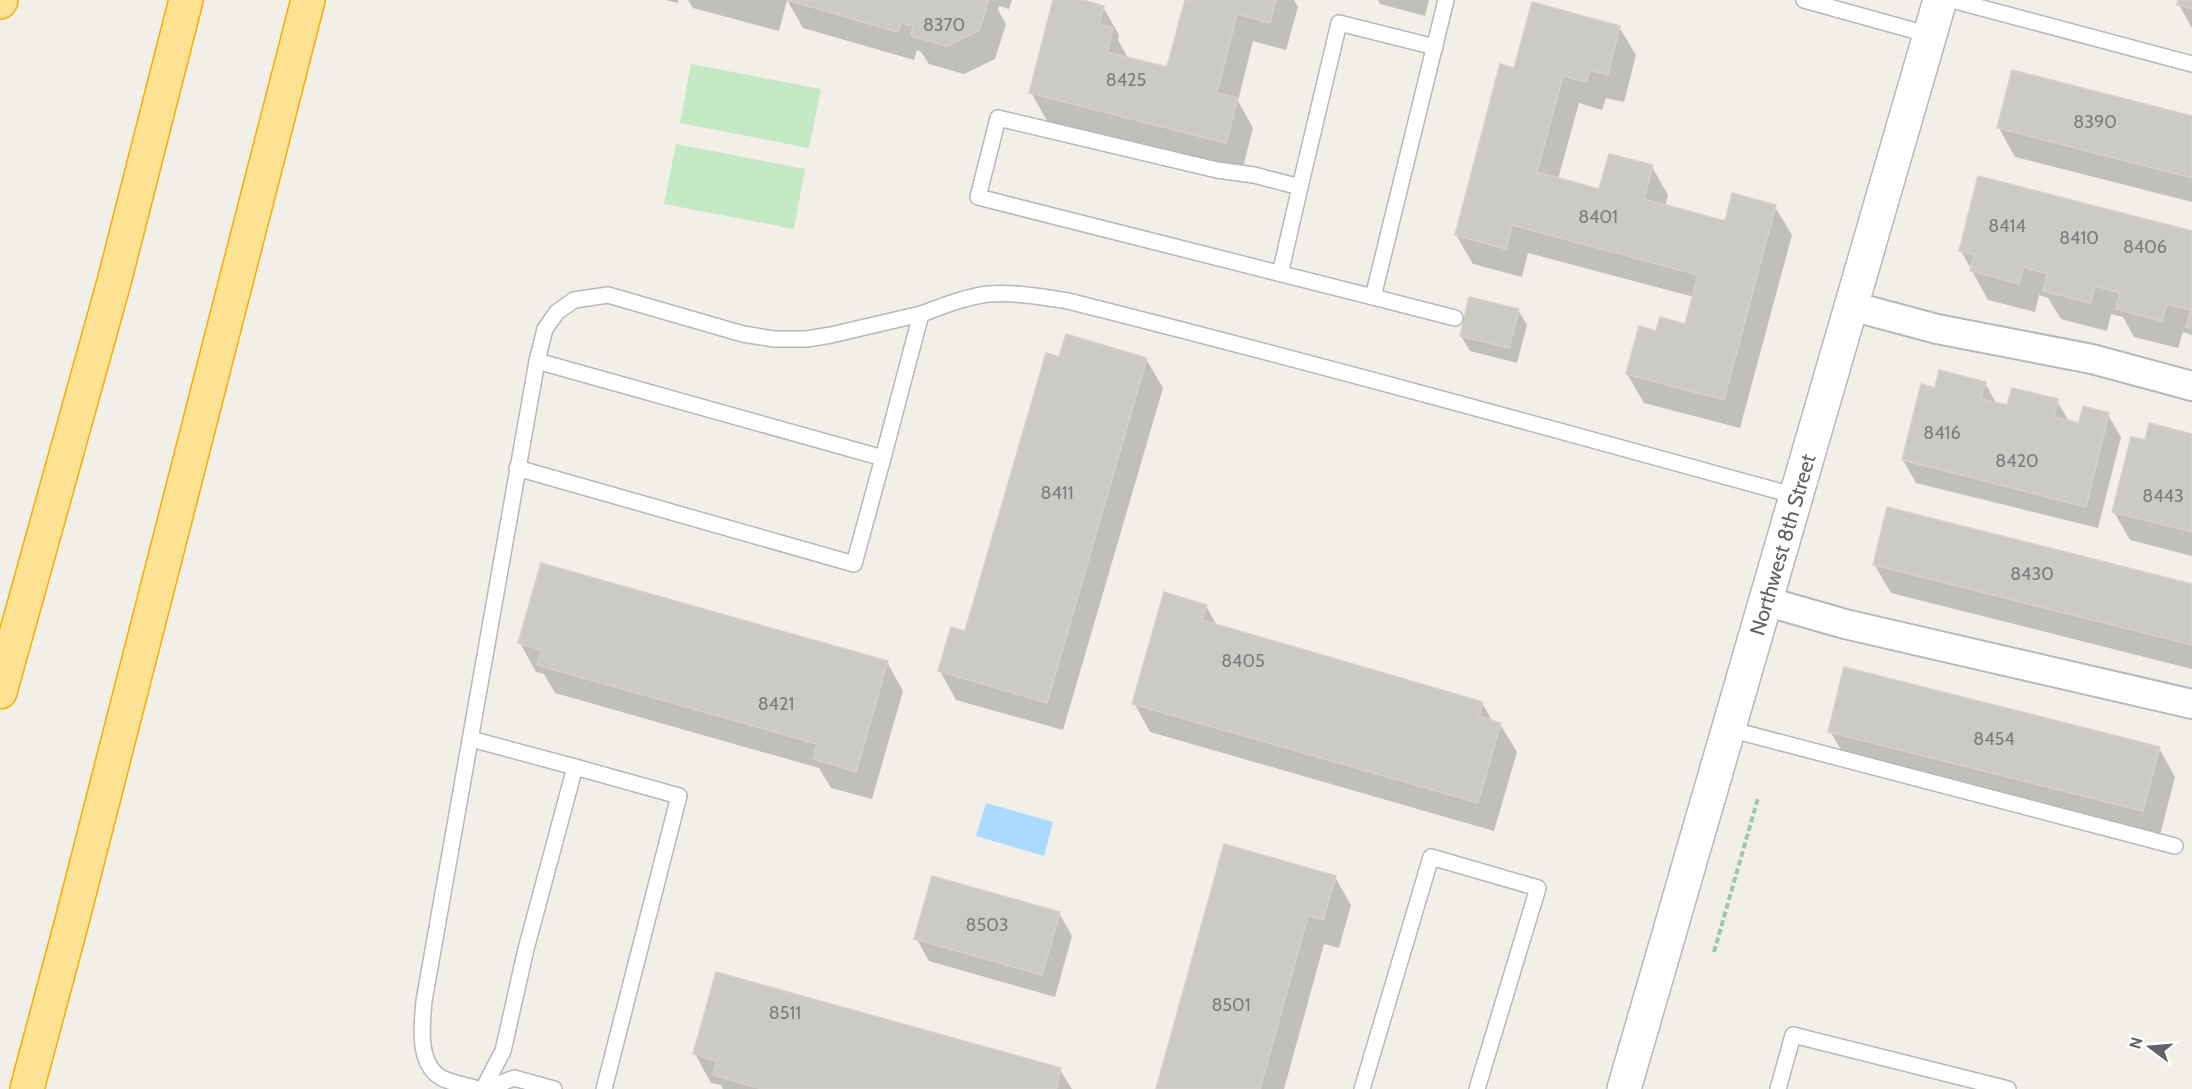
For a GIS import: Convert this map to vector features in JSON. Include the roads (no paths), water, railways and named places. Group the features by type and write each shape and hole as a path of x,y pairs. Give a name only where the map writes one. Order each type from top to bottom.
{"highway":[{"path":"0,692 105,315 186,0"},
{"path":"27,1089 308,0"}],"street":[{"name":"Northwest 8th Street","path":"1624,1089 1940,0"},
{"path":"1851,306 1937,328 2092,359 2192,386"},
{"path":"1765,602 1845,624 2192,704"}],"lane":[{"path":"1373,297 1446,0"},
{"path":"1804,0 1930,35"},
{"path":"1952,0 2192,64"},
{"path":"1280,274 1339,23 1435,47"},
{"path":"1300,187 1254,175 1217,170 998,118 978,197 1455,318"},
{"path":"477,1089 440,1077 429,1065 423,1046 424,1001 537,361 545,329 556,312 574,300 608,295 743,334 774,339 807,339 831,335 921,314 954,301 988,294 1014,294 1068,301 1506,415 1796,496"},
{"path":"517,468 854,564 921,314"},
{"path":"537,361 883,458"},
{"path":"1730,729 2175,846"},
{"path":"471,739 679,796 604,1089"},
{"path":"484,1089 503,1051 526,949 575,767"},
{"path":"1362,1089 1431,856 1538,888 1477,1089"},
{"path":"1778,1089 1793,1035 2008,1089"},
{"path":"484,1089 514,1078 554,1089"}],"water":[{"path":"986,803 1053,822 1044,856 976,836"}]}
